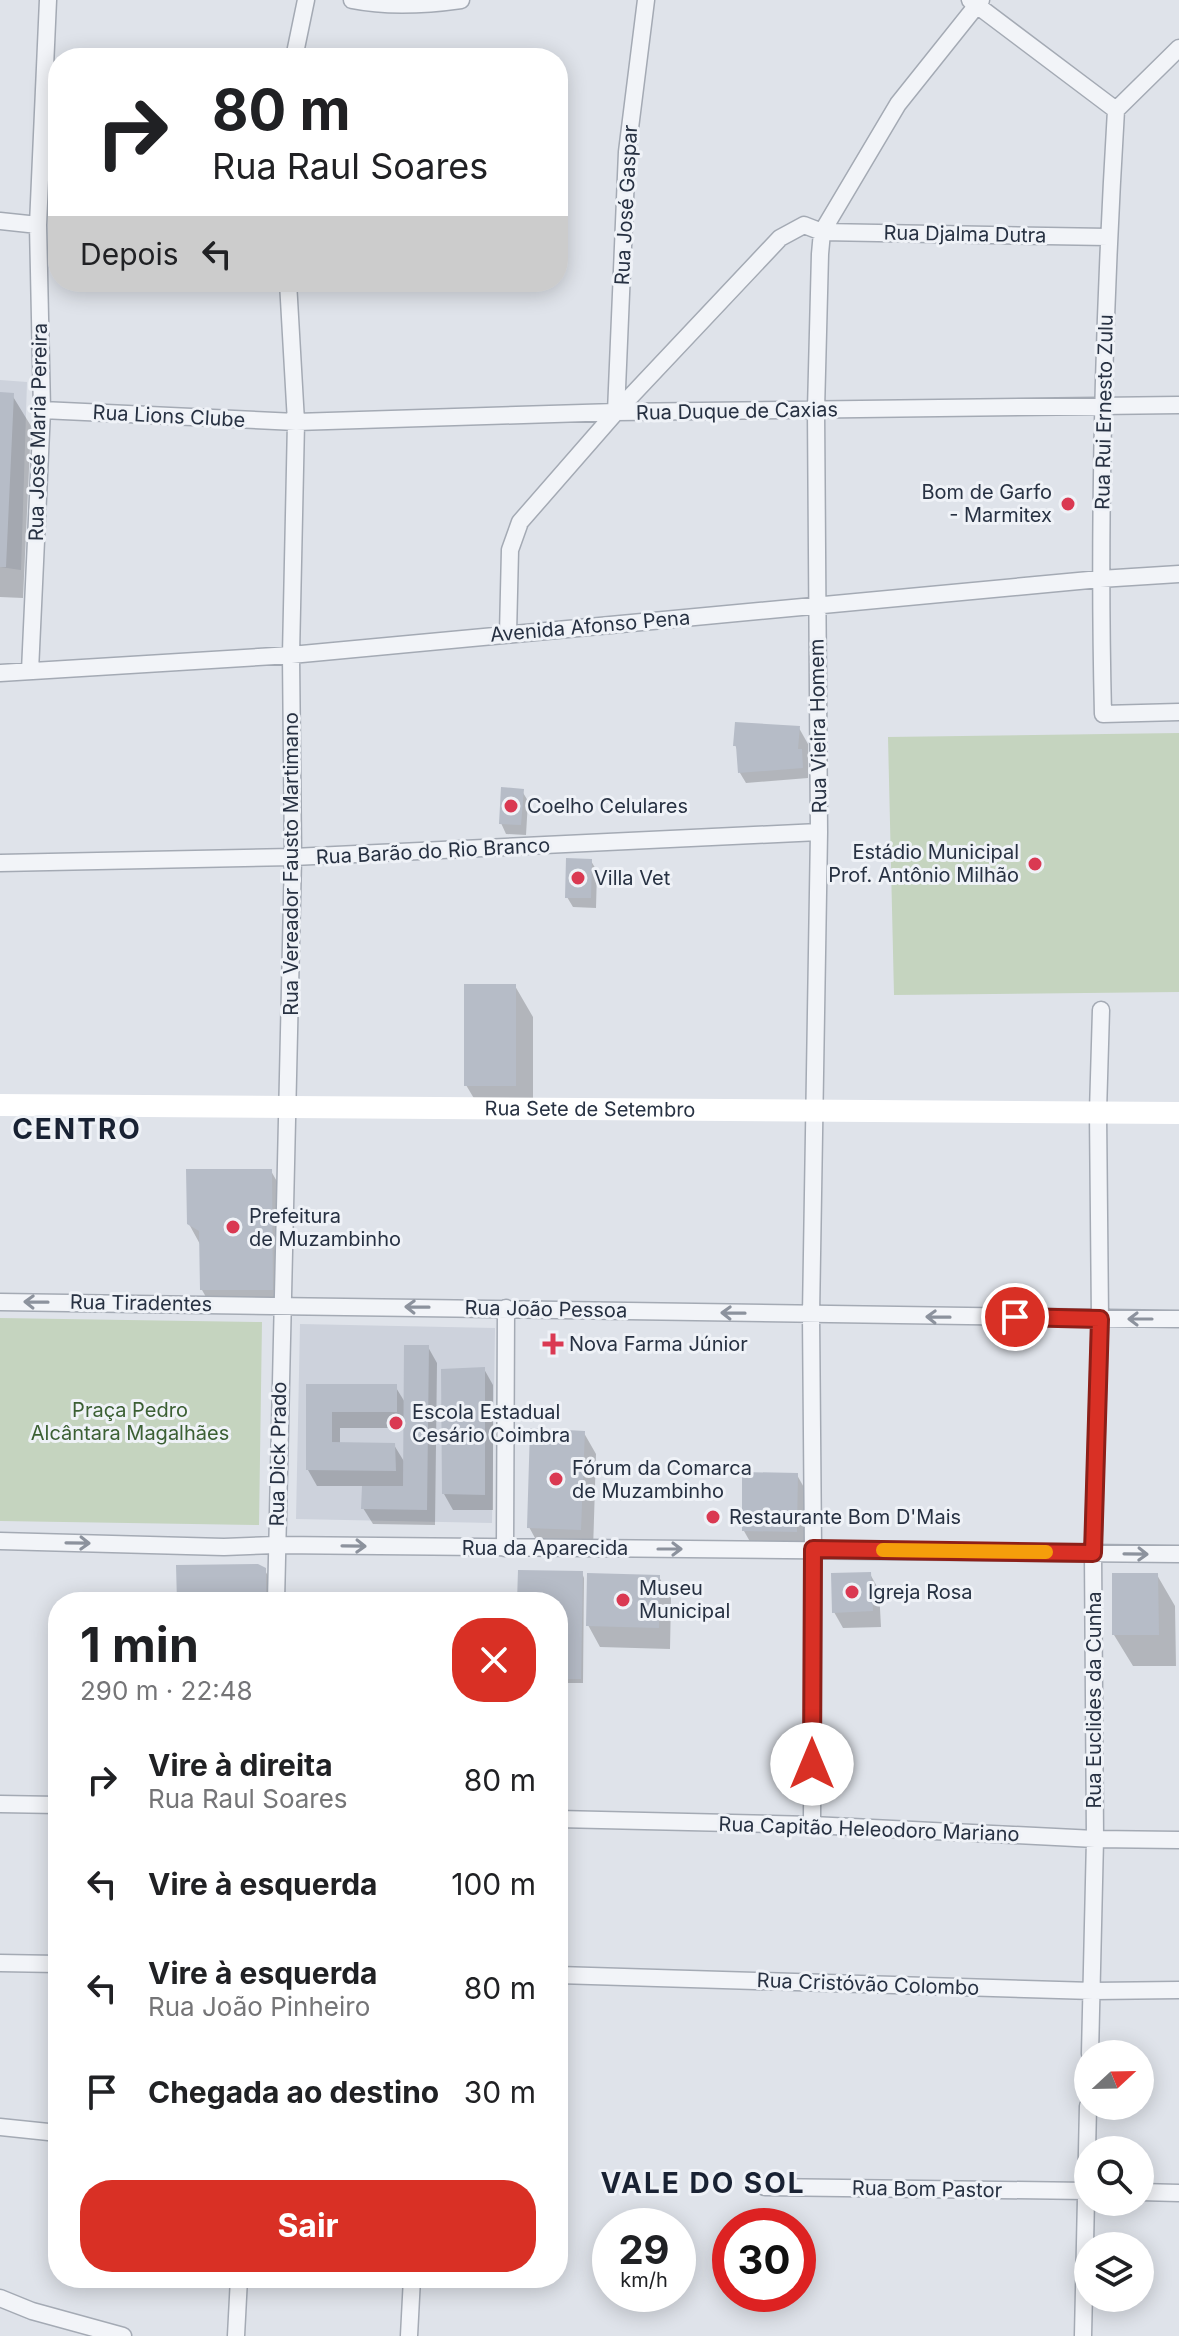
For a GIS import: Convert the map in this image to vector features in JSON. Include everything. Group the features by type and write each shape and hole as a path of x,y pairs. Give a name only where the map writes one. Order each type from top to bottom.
{"main road":[{"name":"Rua Sete de Setembro","path":"0,1105 1179,1113"}],"street":[{"name":"Rua José Maria Pereira","path":"30,671 42,410 38,225 48,0"},
{"path":"296,48 306,0"},
{"path":"352,0 431,4 461,0"},
{"name":"Rua José Gaspar","path":"616,412 627,152 646,0"},
{"path":"822,232 898,104 976,2 1116,110 1179,48"},
{"name":"Rua Rui Ernesto Zulu","path":"1116,110 1108,237 1100,579 1103,714 1179,712"},
{"path":"0,221 38,225"},
{"name":"Rua Djalma Dutra","path":"508,634 510,550 520,522 616,412 780,238 804,225 822,232 1108,237"},
{"name":"Rua Vieira Homem","path":"812,1825 811,1315 819,832 816,410 822,232"},
{"name":"Rua Vereador Fausto Martimano","path":"282,1305 293,857 291,655 296,422 289,292"},
{"name":"Rua Duque de Caxias","path":"296,422 616,412 1179,405"},
{"name":"Rua Lions Clube","path":"42,410 296,422"},
{"name":"Avenida Afonso Pena","path":"0,673 291,655 1179,574"},
{"name":"Rua Barão do Rio Branco","path":"0,863 293,857 819,832"},
{"name":"Rua Euclides da Cunha","path":"1091,2040 1095,1839 1093,1553 1100,1319 1098,1112 1101,1010"},
{"name":"Rua Tiradentes","path":"0,1302 282,1305"},
{"name":"Rua João Pessoa","path":"282,1305 1179,1319"},
{"name":"Rua Dick Prado","path":"276,1592 282,1305"},
{"path":"505,1548 506,1308"},
{"path":"0,1541 224,1547 276,1545"},
{"name":"Rua da Aparecida","path":"276,1545 1179,1554"},
{"path":"0,1804 48,1805"},
{"name":"Rua Capitão Heleodoro Mariano","path":"568,1819 812,1825 1095,1839 1179,1840"},
{"path":"0,1963 48,1964"},
{"name":"Rua Cristóvão Colombo","path":"568,1975 1093,1991 1179,1990"},
{"path":"0,2127 48,2132"},
{"name":"Rua Bom Pastor","path":"765,2187 1074,2191"},
{"path":"1154,2192 1179,2193"},
{"path":"1083,2336 1085,2216"},
{"path":"236,2336 238,2288"},
{"path":"409,2336 411,2288"},
{"path":"0,2298 32,2311 123,2336"}],"shaded area":[{"path":"0,380 27,382 21,570 0,567"},
{"name":"Escola Estadual Cesário Coimbra","path":"300,1324 495,1328 492,1523 296,1519"}],"green space":[{"name":"Estádio Municipal Prof. Antônio Milhão","path":"1179,733 1179,992 894,995 888,737"},
{"name":"Praça Pedro Alcântara Magalhães","path":"0,1318 262,1322 259,1525 0,1521"}],"building":[{"path":"0,392 14,393 6,567 0,567"},
{"path":"735,722 800,726 798,749 802,749 803,768 738,773 736,746 733,746"},
{"name":"Coelho Celulares","path":"501,787 524,789 521,825 499,824"},
{"name":"Villa Vet","path":"566,858 592,859 591,898 565,898"},
{"path":"464,984 516,984 516,1086 464,1086"},
{"name":"Prefeitura de Muzambinho","path":"186,1169 272,1169 273,1290 200,1290 199,1231 187,1224"},
{"path":"404,1345 429,1345 427,1510 361,1509 362,1486 403,1486"},
{"path":"485,1367 485,1495 442,1494 441,1369"},
{"path":"306,1384 397,1384 397,1412 332,1412 332,1442 395,1443 396,1471 306,1470"},
{"name":"Fórum da Comarca de Muzambinho","path":"530,1428 585,1431 581,1530 527,1528"},
{"path":"742,1472 798,1473 797,1532 742,1531"},
{"path":"258,1564 266,1568 266,1592 177,1592 176,1565"},
{"path":"518,1570 583,1571 581,1679 568,1679 568,1592 517,1592"},
{"name":"Igreja Rosa","path":"871,1572 873,1611 832,1613 831,1573"},
{"name":"Museu Municipal","path":"587,1573 660,1575 659,1628 586,1626"},
{"path":"1112,1573 1158,1573 1159,1635 1112,1635"}],"slow traffic":[{"path":"883,1550 1046,1552"}],"place":[{"name":"Bom de Garfo - Marmitex","path":"1068,504"},
{"name":"Coelho Celulares","path":"511,806"},
{"name":"Estádio Municipal Prof. Antônio Milhão","path":"1035,864"},
{"name":"Villa Vet","path":"578,878"},
{"name":"Prefeitura de Muzambinho","path":"233,1227"},
{"name":"Nova Farma Júnior","path":"553,1344"},
{"name":"Escola Estadual Cesário Coimbra","path":"396,1423"},
{"name":"Fórum da Comarca de Muzambinho","path":"556,1479"},
{"name":"Restaurante Bom D'Mais","path":"713,1517"},
{"name":"Igreja Rosa","path":"852,1592"},
{"name":"Museu Municipal","path":"623,1600"}],"district":[{"name":"CENTRO","path":"77,1129"},
{"name":"VALE DO SOL","path":"703,2183"}],"route":[{"path":"812,1764 813,1549 1093,1553 1100,1319 1015,1317"}]}
